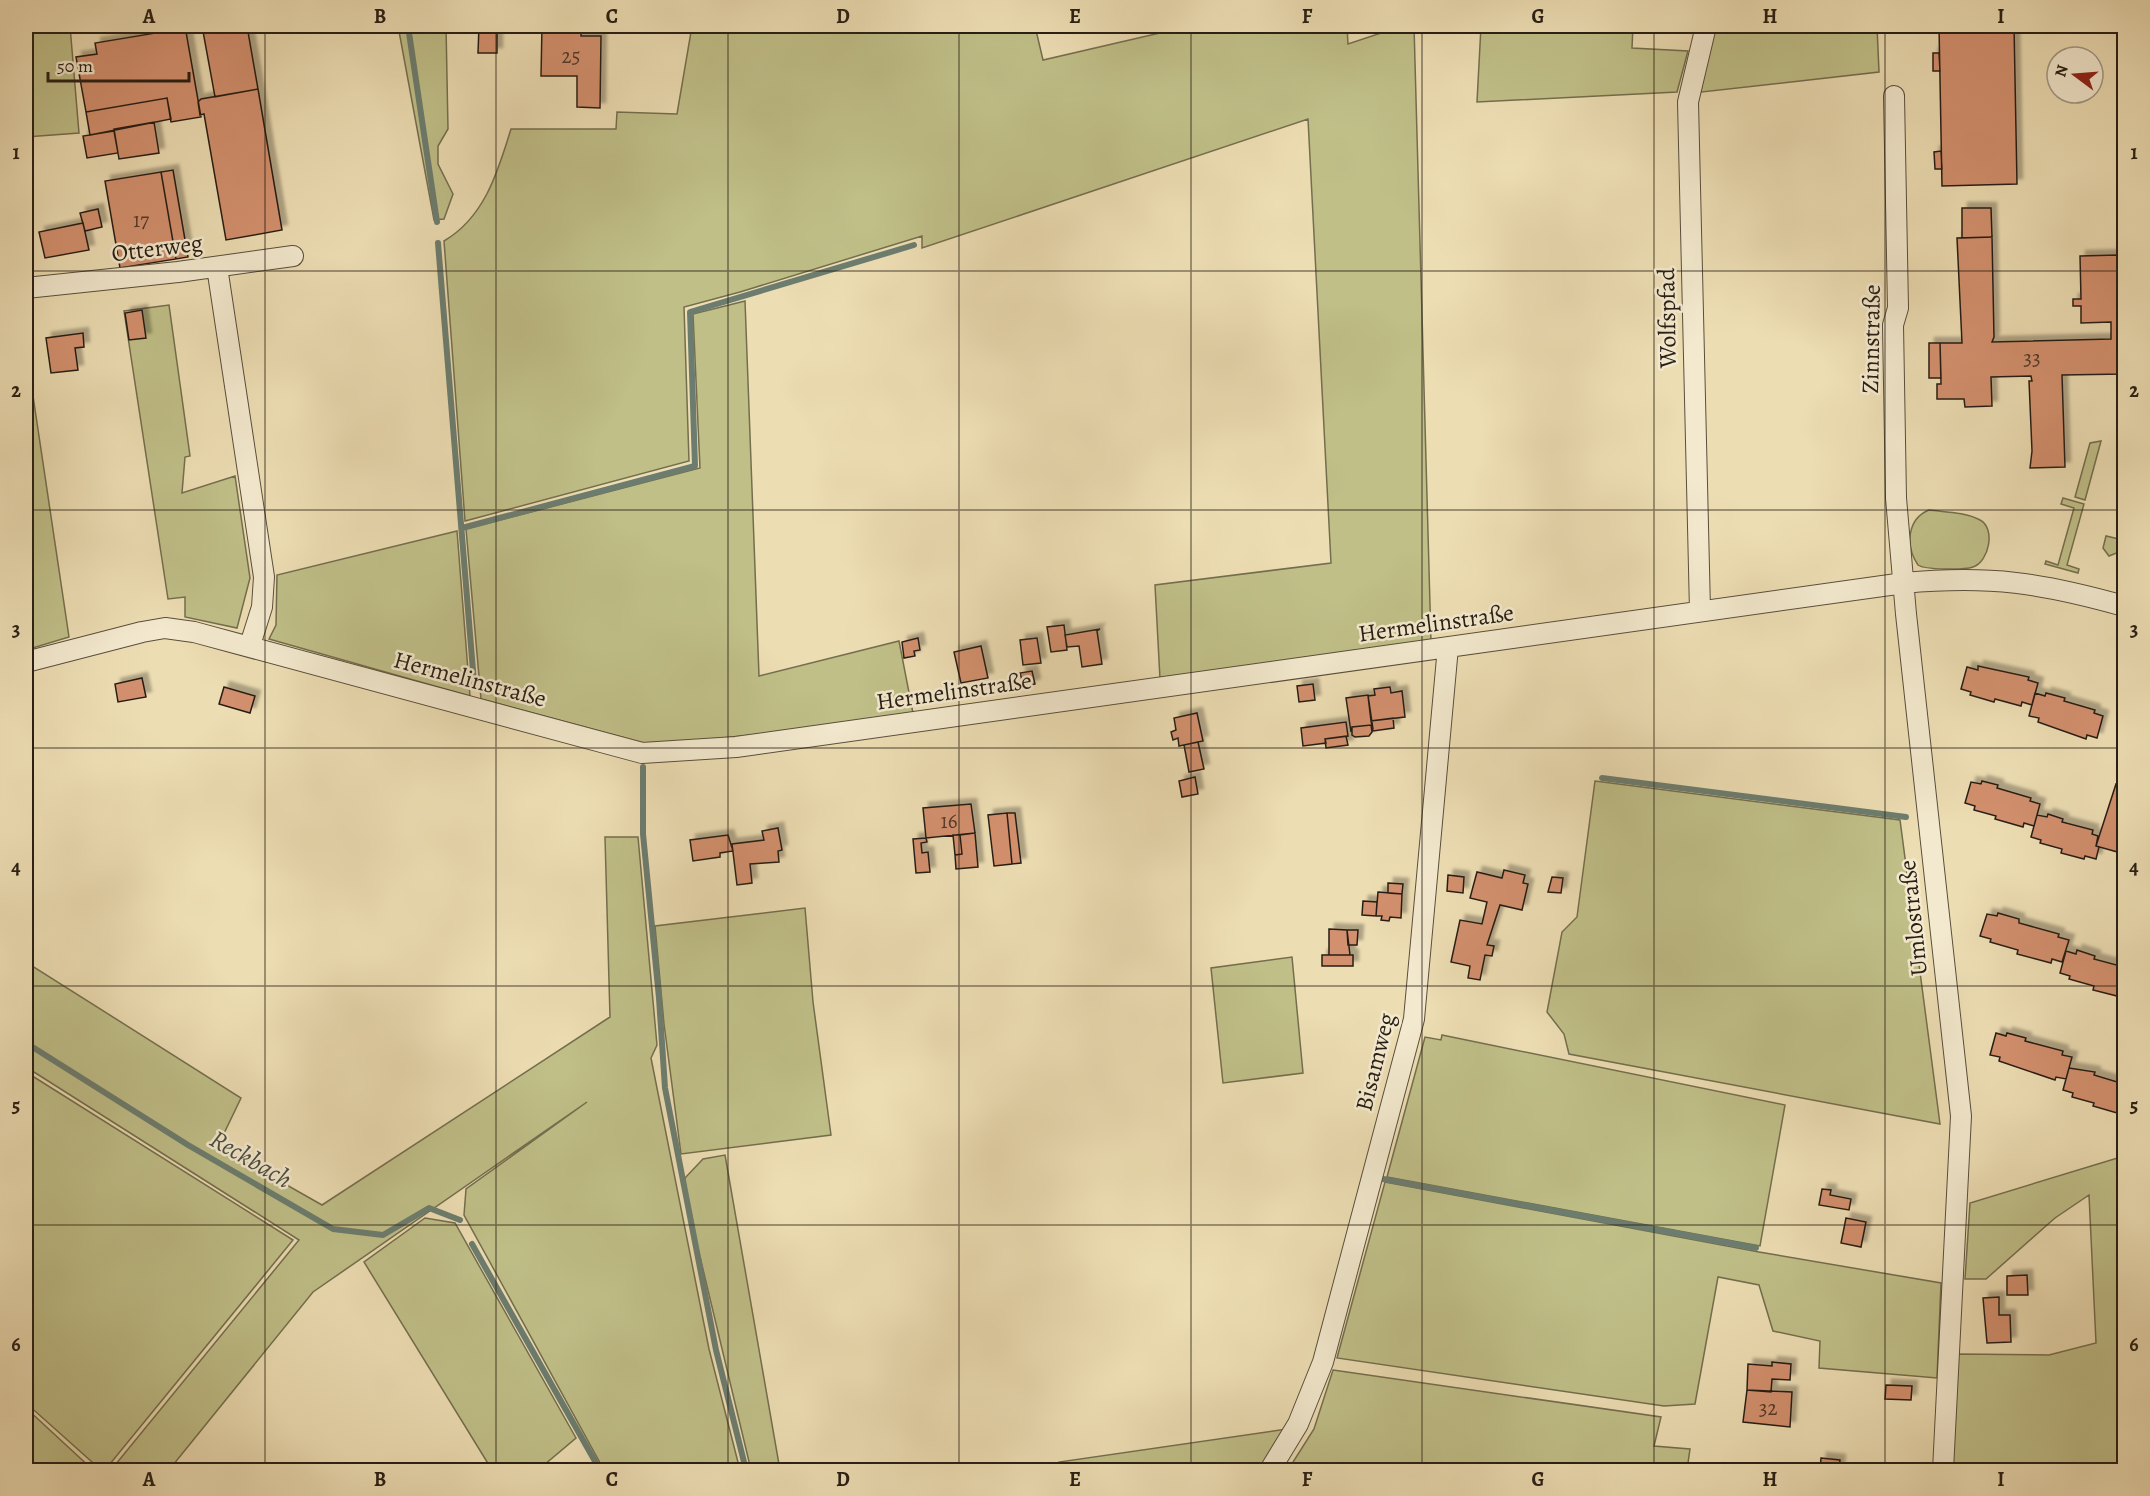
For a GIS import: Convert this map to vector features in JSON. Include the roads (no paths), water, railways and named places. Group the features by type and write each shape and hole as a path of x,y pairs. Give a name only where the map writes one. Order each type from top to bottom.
{"street":[{"name":"Wolfspfad","path":"1700,611 1688,102 1706,26"},
{"name":"Zinnstraße","path":"1894,96 1898,308 1893,325 1896,498 1904,583"},
{"name":"Otterweg","path":"26,288 217,267 293,256"},
{"path":"217,267 264,577 262,607 250,645"},
{"path":"1904,583 1946,579 2009,580 2069,591 2124,606"},
{"name":"Hermelinstraße","path":"26,662 165,628 250,645 642,753 736,747 1904,583"},
{"name":"Umlostraße","path":"1904,583 1961,1116 1943,1470"},
{"name":"Bisamweg","path":"1270,1470 1298,1424 1323,1362 1414,1019 1448,647"}],"waterway":[{"path":"408,26 437,222"},
{"path":"438,243 474,683"},
{"path":"462,528 695,466 690,312 914,245"},
{"path":"643,767 643,834 665,1088 716,1350 746,1470"},
{"path":"1602,778 1906,817"},
{"name":"Reckbach","path":"34,1048 188,1145 333,1229 383,1235 429,1208 460,1220"},
{"path":"1383,1179 1756,1248"},
{"name":"Reckbach","path":"472,1244 600,1470"}]}
